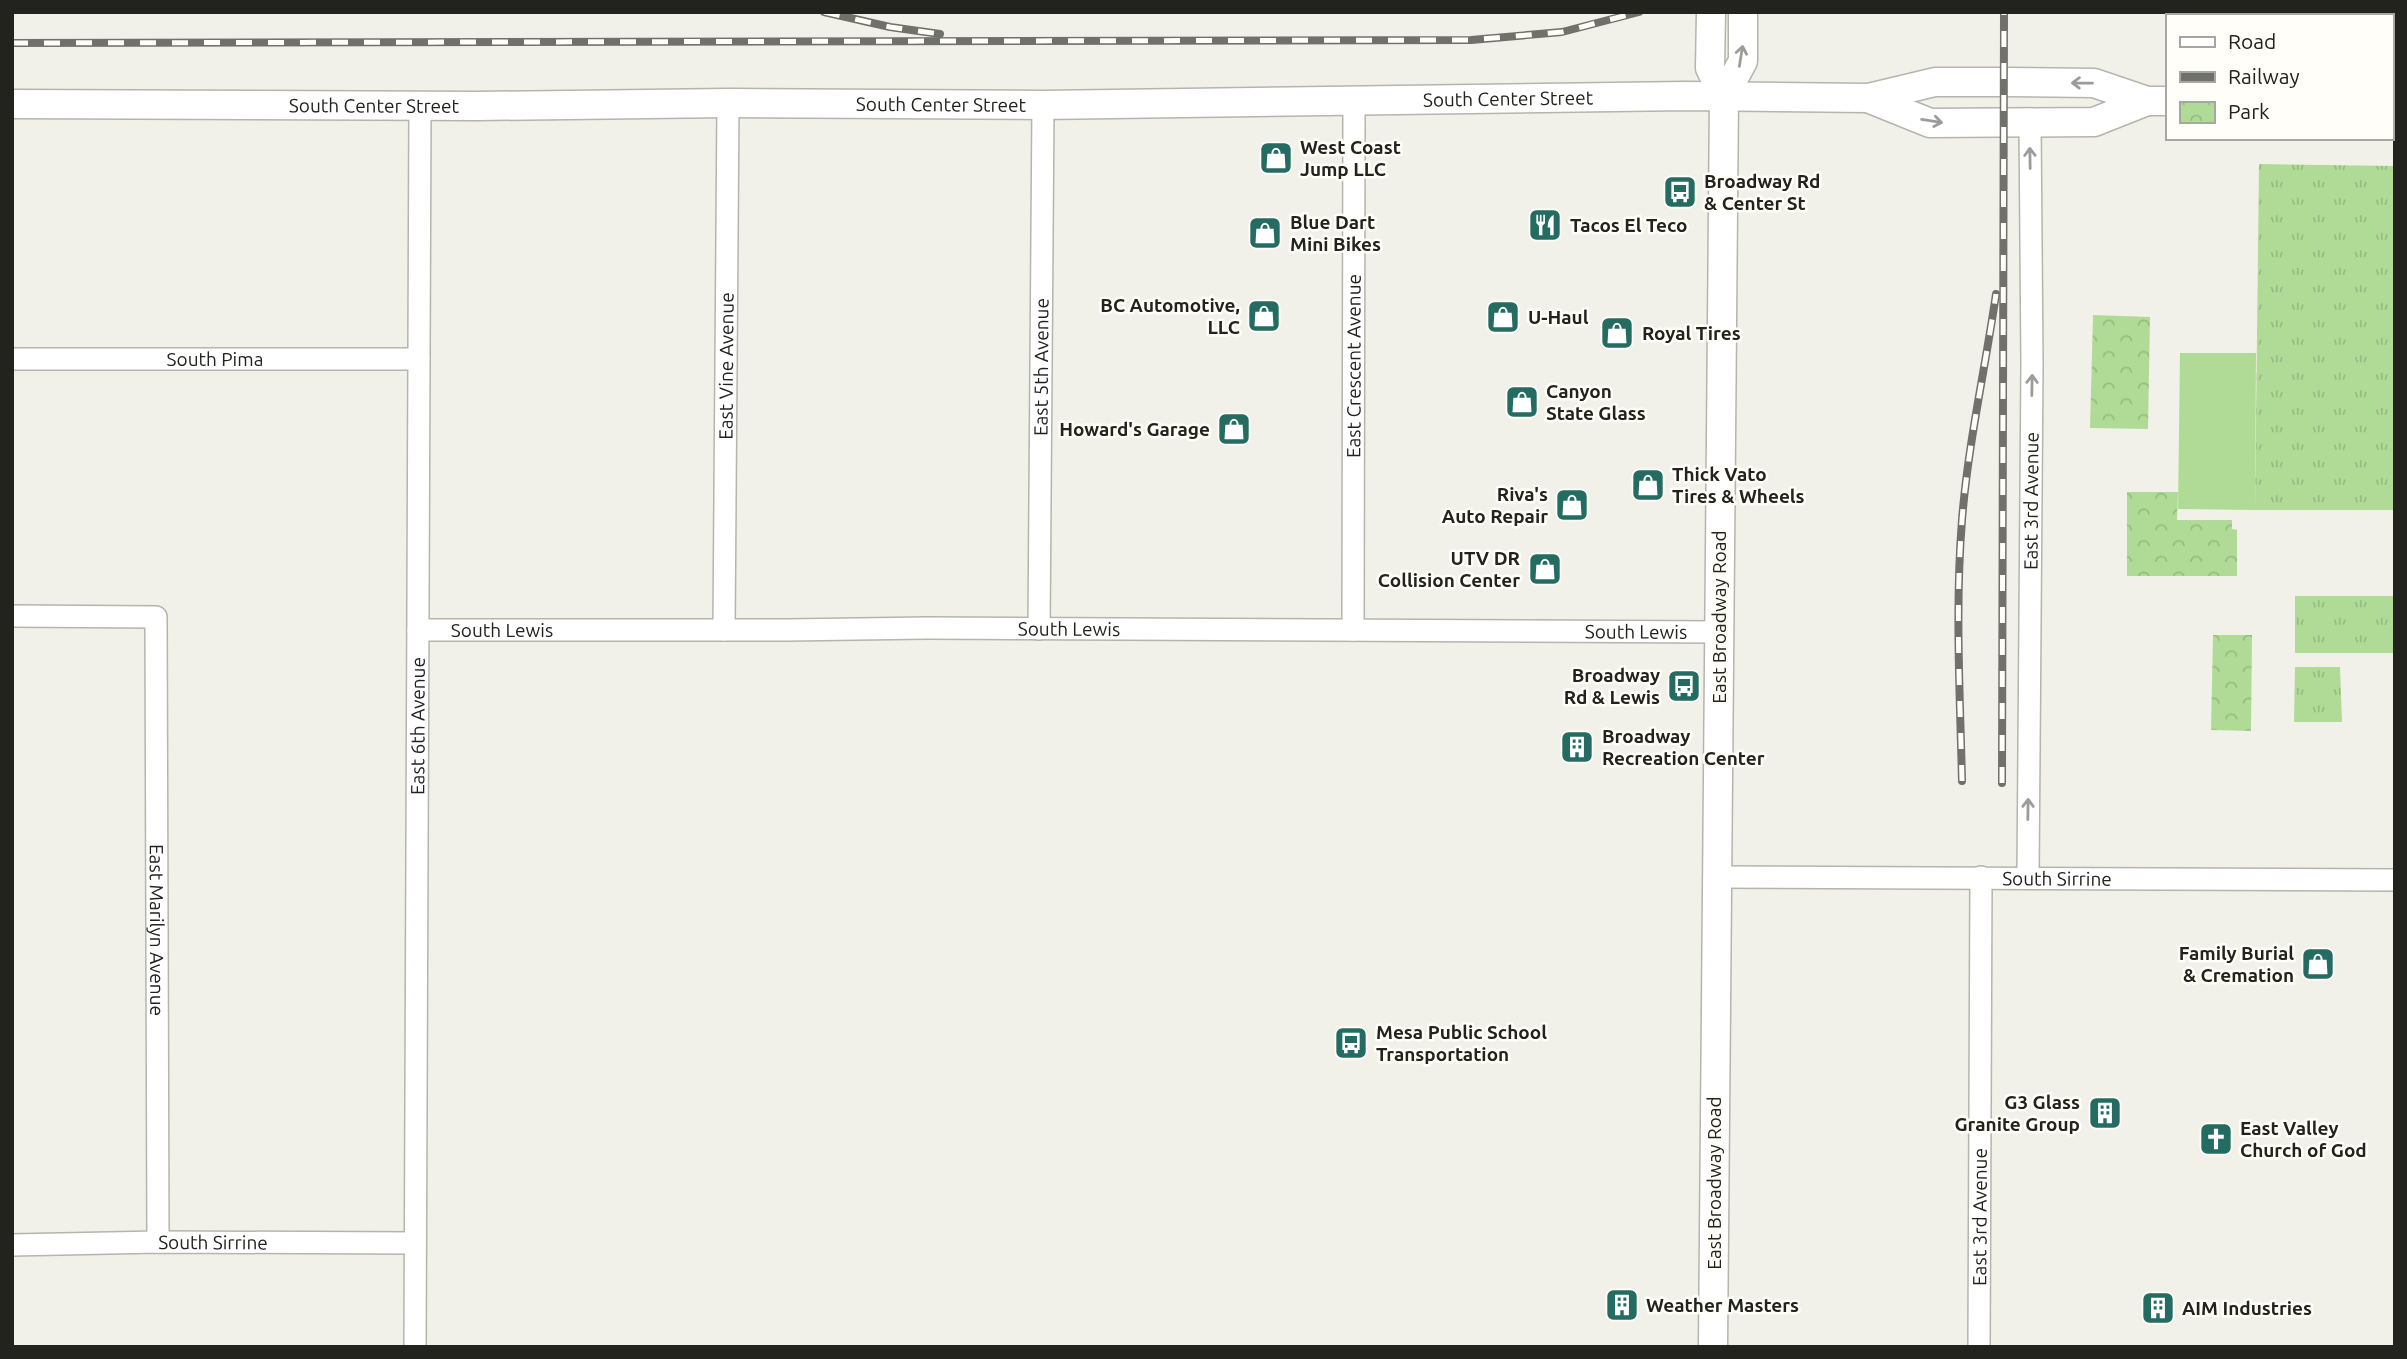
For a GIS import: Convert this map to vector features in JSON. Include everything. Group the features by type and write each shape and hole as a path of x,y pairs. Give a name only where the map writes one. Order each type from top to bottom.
{"street":[{"path":"1711,12 1710,68 1724,96"},
{"path":"1724,96 1743,61 1743,12"},
{"name":"South Center Street","path":"12,104 1043,105 1724,96 1868,98 1935,82 2094,83 2157,101"},
{"name":"East Broadway Road","path":"1713,1347 1724,96"},
{"name":"South Center Street","path":"1868,98 1930,122 2094,122 2157,101"},
{"name":"East Crescent Avenue","path":"1353,630 1354,101"},
{"name":"East Vine Avenue","path":"724,630 728,103"},
{"name":"East 6th Avenue","path":"415,1347 420,105"},
{"name":"East 5th Avenue","path":"1039,629 1043,105"},
{"name":"East 3rd Avenue","path":"2028,877 2032,364 2030,123"},
{"name":"South Pima","path":"12,359 419,359"},
{"name":"East Marilyn Avenue","path":"12,616 156,617 158,1242"},
{"name":"South Lewis","path":"418,630 1719,632"},
{"name":"South Sirrine","path":"1717,877 2395,880"},
{"name":"East 3rd Avenue","path":"1979,1347 1981,877"},
{"name":"South Sirrine","path":"12,1245 158,1242 415,1243"}],"green space":[{"path":"2259,164 2395,166 2395,510 2255,510"},
{"path":"2093,315 2150,317 2148,429 2090,428"},
{"path":"2180,353 2256,353 2255,510 2178,509"},
{"path":"2127,492 2178,492 2177,520 2232,520 2232,529 2237,530 2237,576 2127,576"},
{"path":"2295,596 2395,596 2395,653 2295,653"},
{"path":"2213,635 2252,635 2251,731 2211,730"},
{"path":"2295,667 2340,667 2342,722 2294,722"}],"railway":[{"path":"824,12 890,27 940,34"},
{"path":"12,43 1471,40 1562,32 1639,12"},
{"path":"2002,783 2004,12"},
{"path":"1962,781 1958,618 1962,520 1972,435 1996,294"}],"place":[{"name":"West Coast Jump LLC","path":"1276,158"},
{"name":"Broadway Rd & Center St","path":"1680,192"},
{"name":"Tacos El Teco","path":"1545,225"},
{"name":"Blue Dart Mini Bikes","path":"1265,233"},
{"name":"BC Automotive, LLC","path":"1264,316"},
{"name":"U-Haul","path":"1503,317"},
{"name":"Royal Tires","path":"1617,333"},
{"name":"Canyon State Glass","path":"1522,402"},
{"name":"Howard's Garage","path":"1234,429"},
{"name":"Thick Vato Tires & Wheels","path":"1648,485"},
{"name":"Riva's Auto Repair","path":"1572,505"},
{"name":"UTV DR Collision Center","path":"1545,569"},
{"name":"Broadway Rd & Lewis","path":"1684,686"},
{"name":"Broadway Recreation Center","path":"1577,747"},
{"name":"Family Burial & Cremation","path":"2318,964"},
{"name":"Mesa Public School Transportation","path":"1351,1043"},
{"name":"G3 Glass Granite Group","path":"2105,1113"},
{"name":"East Valley Church of God","path":"2216,1139"},
{"name":"Weather Masters","path":"1622,1305"},
{"name":"AIM Industries","path":"2158,1308"}]}
